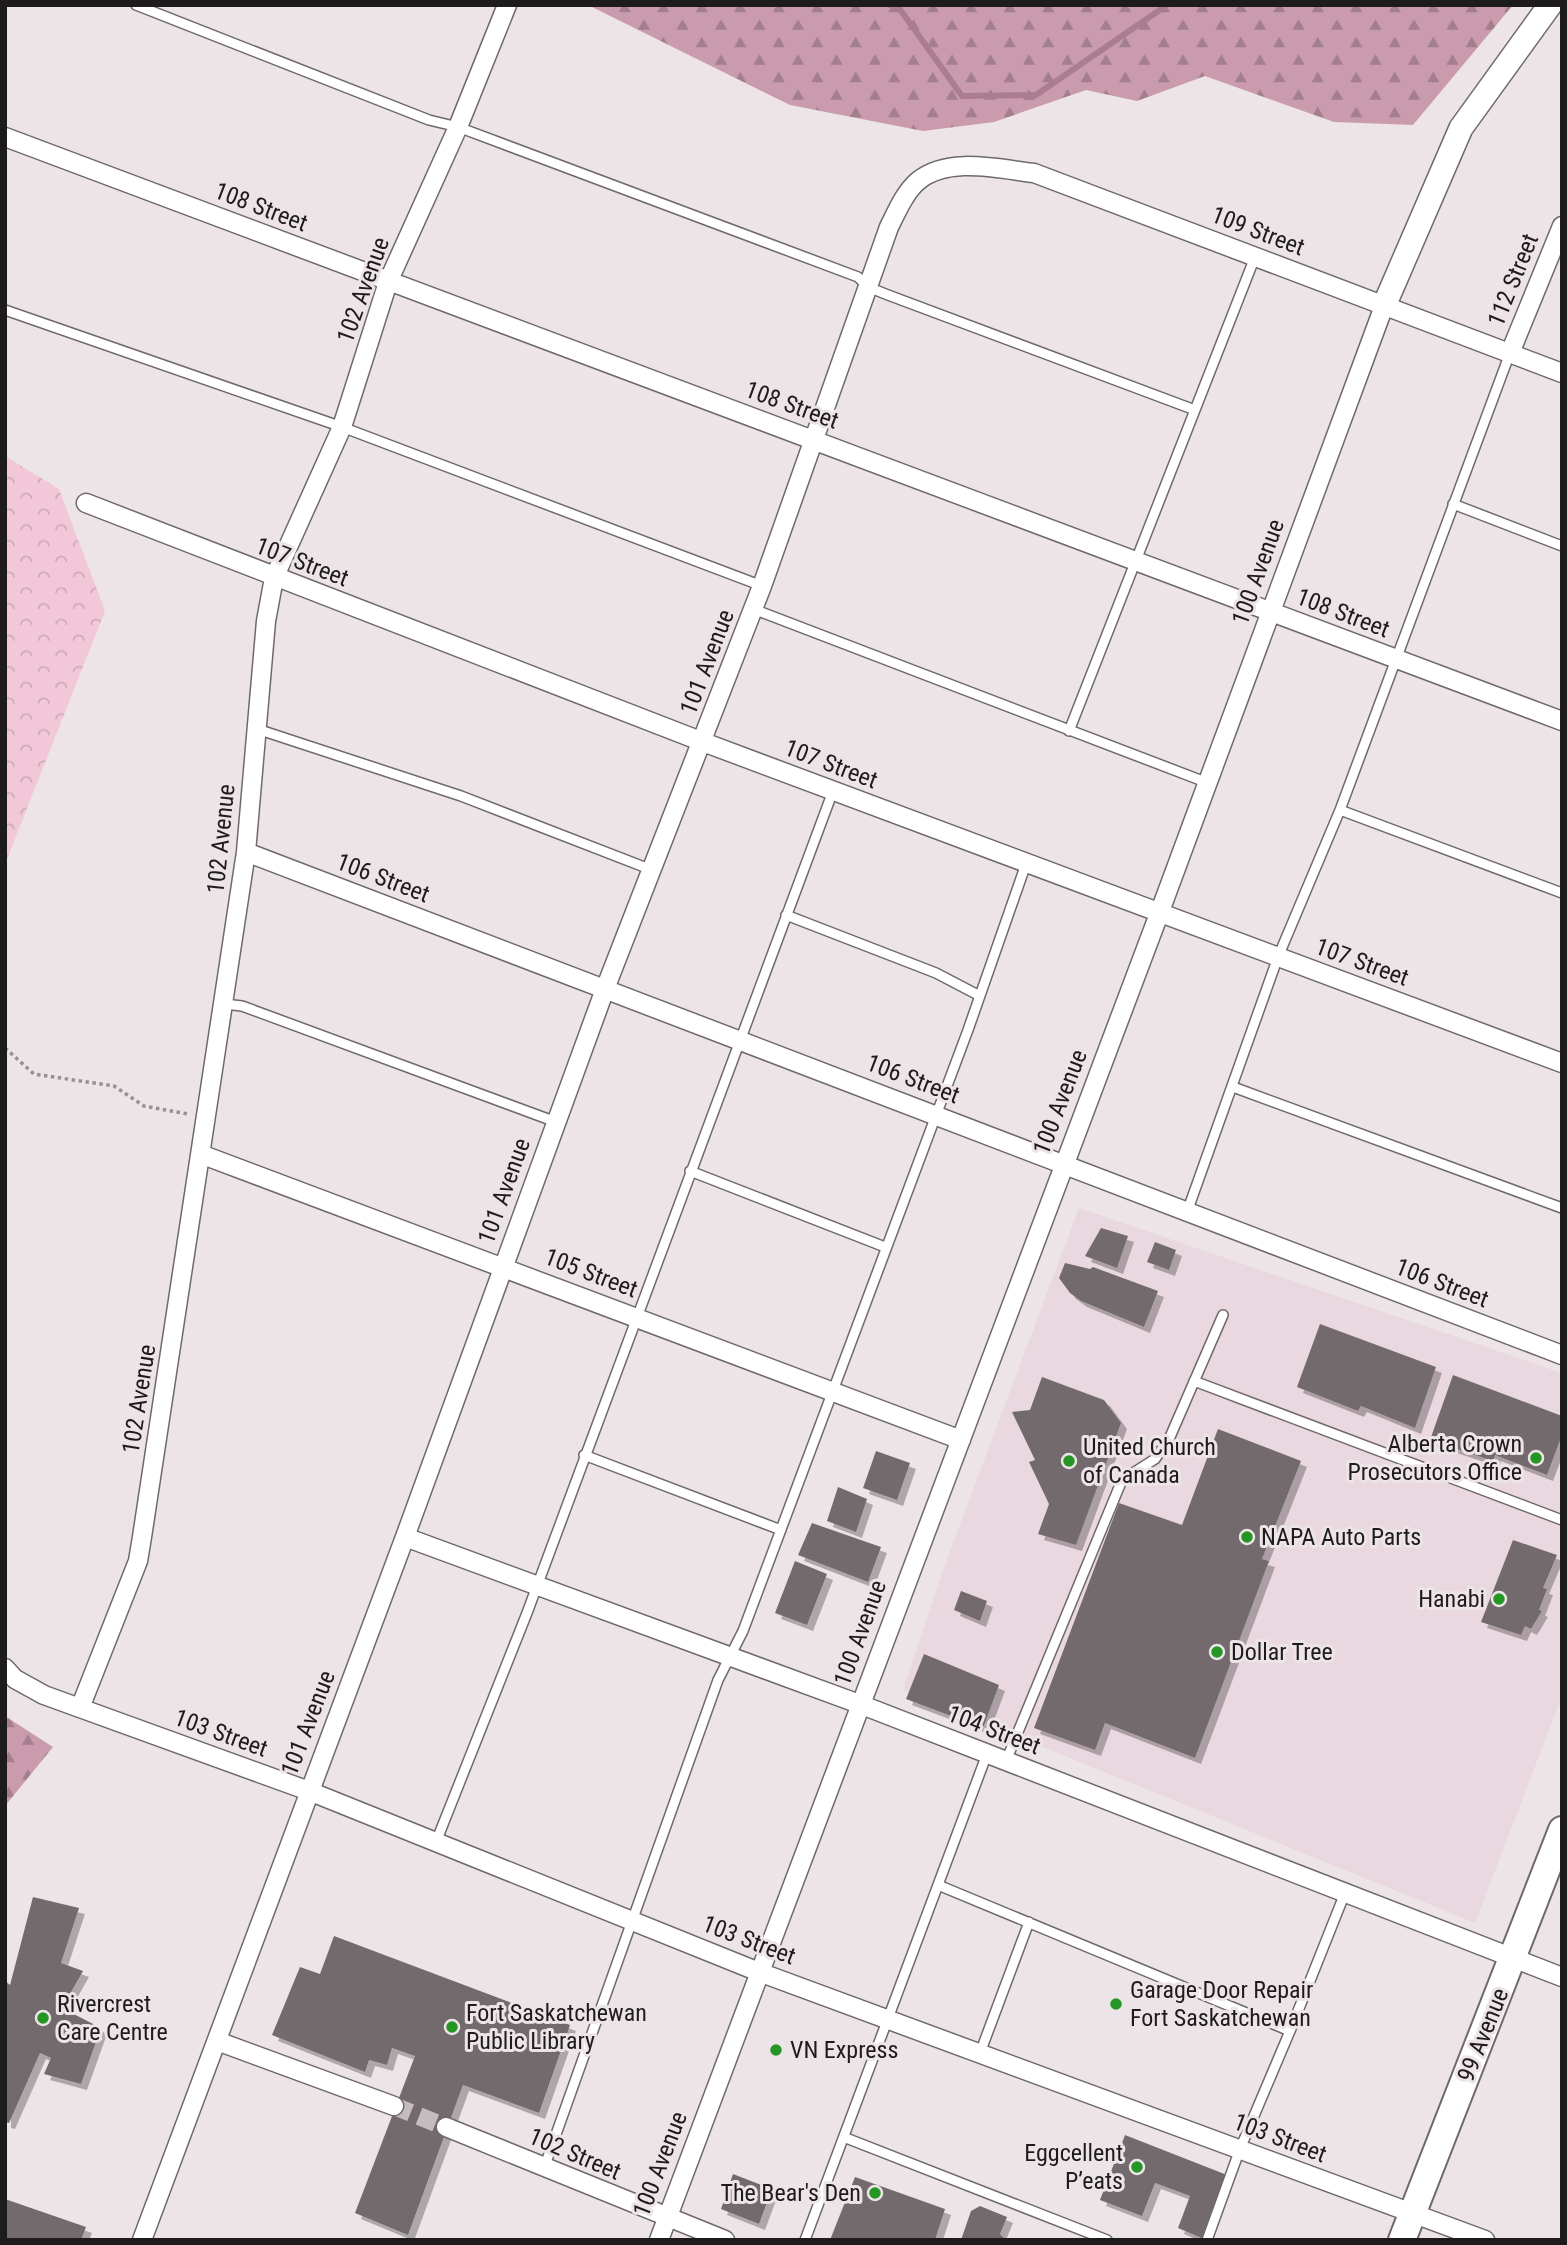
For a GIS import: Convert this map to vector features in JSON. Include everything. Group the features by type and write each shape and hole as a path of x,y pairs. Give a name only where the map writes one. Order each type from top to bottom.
{"main road":[{"name":"99 Avenue","path":"1402,2240 1562,1830"}],"street":[{"name":"102 Avenue","path":"80,1708 138,1561 203,1155 246,852 266,621 274,578 342,427 388,282 458,127 507,5"},
{"name":"100 Avenue","path":"659,2240 1066,1163 1384,306 1461,128 1550,5"},
{"name":"108 Street","path":"5,137 1562,721"},
{"name":"109 Street","path":"932,174 959,164 1034,173 1562,373"},
{"name":"101 Avenue","path":"142,2240 405,1537 605,989 762,586 889,227 902,201 919,180 932,174"},
{"name":"112 Street","path":"1510,353 1562,226"},
{"name":"107 Street","path":"86,503 274,578 832,791 1562,1063"},
{"name":"106 Street","path":"246,852 1066,1163 1562,1355"},
{"name":"105 Street","path":"203,1155 503,1265 961,1440"},
{"name":"104 Street","path":"405,1537 862,1705 1562,1977"},
{"name":"103 Street","path":"5,1668 30,1688 309,1791 759,1972 887,2017 1485,2240"},
{"path":"217,2041 394,2106"},
{"name":"102 Street","path":"446,2127 667,2219 725,2240"}],"lane":[{"path":"136,5 429,120 458,127 858,277 868,287 1195,410"},
{"path":"1069,731 1255,257"},
{"path":"5,310 342,427 762,586"},
{"path":"1187,1212 1278,957 1340,810 1394,658 1510,353"},
{"path":"1453,504 1562,546"},
{"path":"753,609 1208,783"},
{"path":"257,729 461,796 652,870"},
{"path":"436,1842 536,1585 832,791"},
{"path":"1340,810 1562,893"},
{"path":"544,2168 729,1656 743,1631 781,1530 980,996 1026,864"},
{"path":"786,915 936,973 980,996"},
{"path":"224,1003 255,1011 556,1122"},
{"path":"1233,1087 1562,1208"},
{"path":"690,1171 885,1247"},
{"path":"1006,1761 1122,1480 1155,1459 1170,1437 1223,1315"},
{"path":"1194,1381 1562,1520"},
{"path":"584,1455 781,1530"},
{"path":"805,2240 846,2138 887,2017 987,1754"},
{"path":"939,1885 1290,2031"},
{"path":"1207,2240 1240,2149 1345,1893"},
{"path":"980,2053 1029,1922"},
{"path":"846,2138 1107,2240"}],"path":[{"path":"5,1048 27,1069 42,1077 114,1086 144,1106 207,1117"}],"shaded area":[{"path":"1079,1208 1562,1373 1562,1696 1475,1923 903,1690 946,1562"}],"green space":[{"path":"588,5 1513,5 1413,125 1334,122 1205,76 1137,101 1086,90 994,122 923,131 790,105"},
{"path":"5,456 59,489 105,611 5,864"},
{"path":"5,1716 53,1747 5,1806"}],"building":[{"path":"1101,1228 1128,1236 1117,1268 1085,1256"},
{"path":"1155,1242 1176,1250 1169,1270 1147,1262"},
{"path":"1065,1263 1090,1269 1093,1267 1158,1291 1144,1327 1081,1301 1070,1293 1059,1278"},
{"path":"1320,1324 1436,1367 1415,1428 1361,1406 1358,1411 1297,1387"},
{"path":"1453,1375 1562,1416 1562,1435 1547,1475 1495,1455 1493,1461 1430,1440"},
{"name":"United Church of Canada","path":"1042,1377 1104,1400 1121,1423 1076,1545 1038,1534 1049,1504 1029,1462 1035,1460 1012,1412 1030,1410"},
{"path":"1218,1429 1301,1461 1262,1559 1269,1561 1195,1758 1105,1723 1095,1750 1034,1728 1119,1503 1182,1525"},
{"path":"876,1451 910,1463 897,1500 863,1488"},
{"path":"838,1487 867,1499 856,1532 827,1521"},
{"path":"812,1523 881,1547 868,1582 798,1555"},
{"path":"1513,1540 1557,1555 1543,1588 1547,1589 1539,1610 1542,1611 1531,1629 1525,1626 1521,1635 1481,1622"},
{"path":"795,1561 827,1574 807,1625 775,1613"},
{"path":"961,1591 987,1601 980,1621 954,1610"},
{"path":"924,1654 999,1685 983,1728 906,1699"},
{"name":"Rivercrest Care Centre","path":"33,1897 79,1908 61,1963 83,1971 62,2008 101,2028 81,2084 44,2074 51,2058 40,2053 9,2123 5,2122 5,1981 10,1985"},
{"path":"334,1936 570,2025 539,2113 463,2085 408,2235 355,2213 415,2056 392,2048 387,2065 369,2060 365,2072 272,2035 300,1967 320,1974"},
{"path":"1125,2135 1227,2175 1204,2239 1178,2228 1190,2196 1155,2183 1142,2216 1100,2200"},
{"path":"733,2174 772,2189 759,2224 721,2209"},
{"name":"The Bear's Den","path":"855,2177 945,2209 935,2240 830,2240"},
{"path":"5,2199 86,2227 81,2240 5,2240"},
{"path":"980,2206 1007,2217 1000,2234 1006,2240 961,2240 971,2211"}],"waterway":[{"path":"890,5 899,8 962,96 1036,95 1167,5"}],"tunnel":[{"path":"394,2106 446,2127"}],"place":[{"name":"Alberta Crown Prosecutors Office","path":"1536,1458"},
{"name":"United Church of Canada","path":"1069,1461"},
{"name":"NAPA Auto Parts","path":"1247,1537"},
{"name":"Hanabi","path":"1499,1599"},
{"name":"Dollar Tree","path":"1217,1652"},
{"name":"Garage Door Repair Fort Saskatchewan","path":"1116,2004"},
{"name":"Rivercrest Care Centre","path":"43,2018"},
{"name":"Fort Saskatchewan Public Library","path":"452,2027"},
{"name":"VN Express","path":"776,2050"},
{"name":"Eggcellent P’eats","path":"1137,2167"},
{"name":"The Bear's Den","path":"875,2193"}]}
